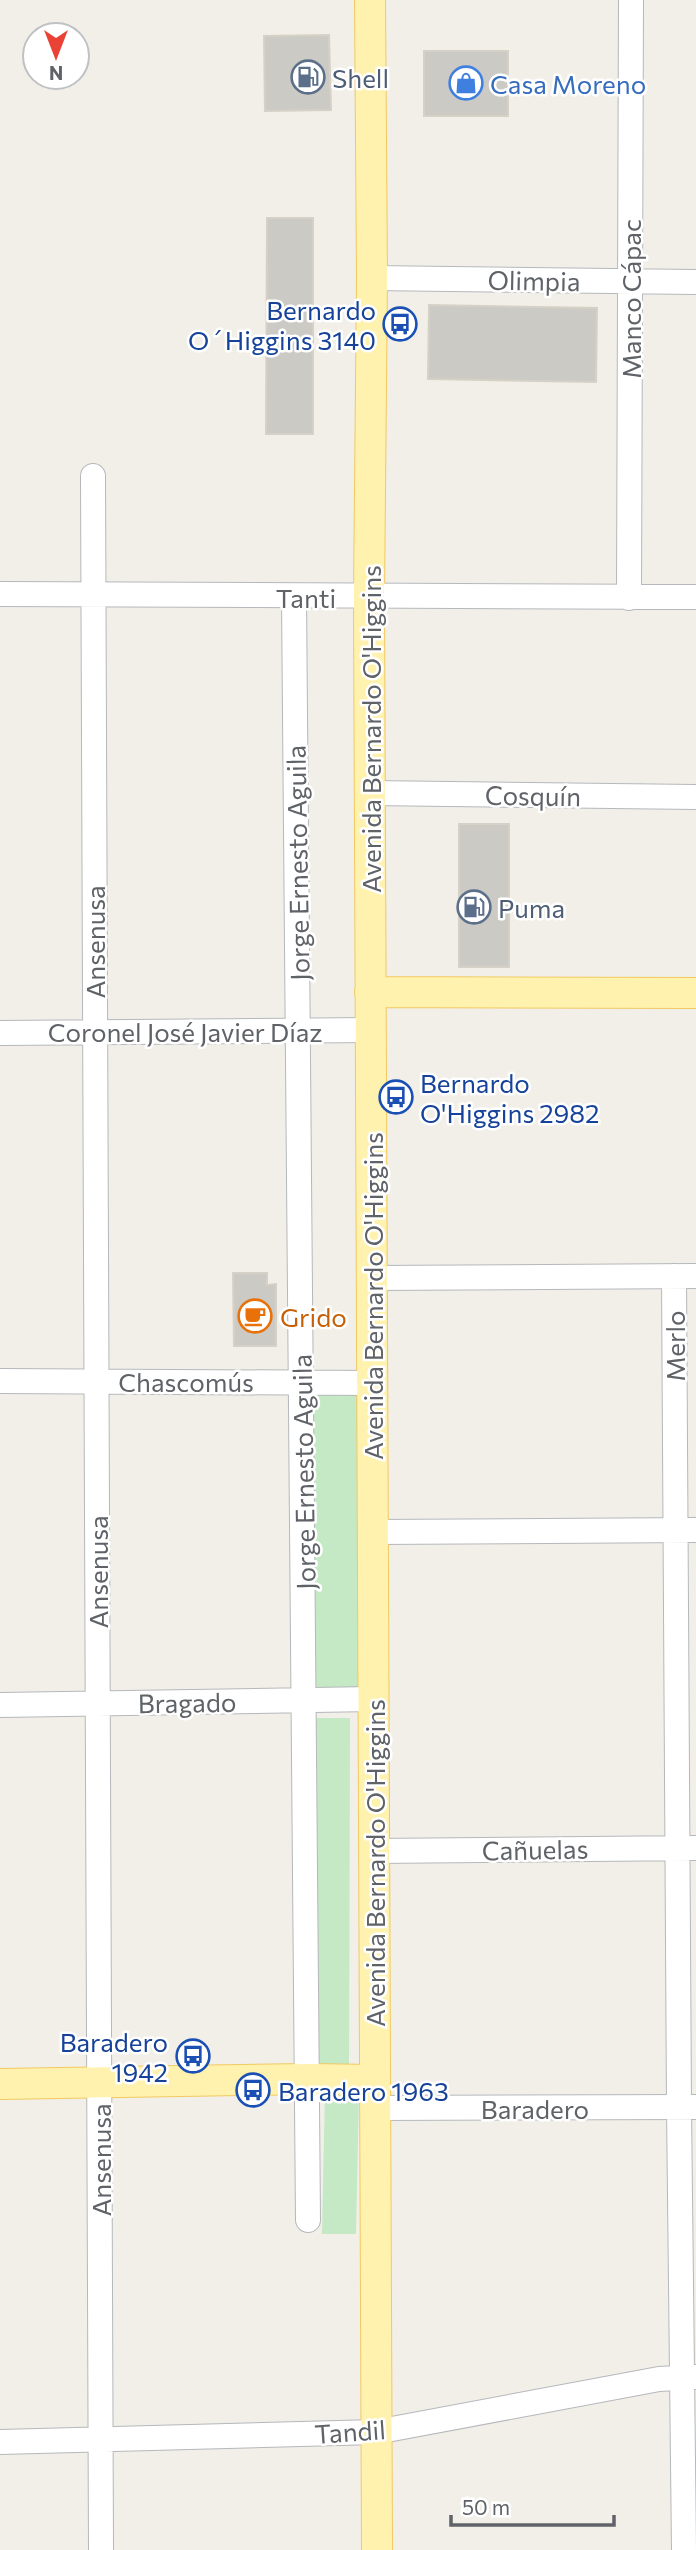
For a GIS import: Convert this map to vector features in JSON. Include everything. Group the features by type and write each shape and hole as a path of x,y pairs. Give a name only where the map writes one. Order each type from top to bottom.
{"main road":[{"name":"Avenida Bernardo O'Higgins","path":"370,0 370,992 377,2550"},
{"path":"370,992 696,993"},
{"path":"0,2084 307,2079 375,2094"}],"street":[{"name":"Manco Cápac","path":"629,598 631,0"},
{"name":"Olimpia","path":"372,278 696,282"},
{"name":"Ansenusa","path":"93,476 101,2550"},
{"name":"Tanti","path":"0,594 696,597"},
{"name":"Jorge Ernesto Aguila","path":"295,597 309,2220"},
{"name":"Cosquín","path":"370,793 696,797"},
{"name":"Coronel José Javier Díaz","path":"0,1033 371,1030"},
{"path":"372,1278 685,1276"},
{"name":"Merlo","path":"684,2550 690,2377 685,1276"},
{"name":"Chascomús","path":"0,1381 372,1383"},
{"path":"373,1532 686,1530"},
{"name":"Bragado","path":"0,1705 373,1699"},
{"name":"Cañuelas","path":"374,1851 687,1848"},
{"name":"Baradero","path":"375,2094 687,2107"},
{"name":"Tandil","path":"0,2442 376,2432 659,2379 690,2377"}],"green space":[{"path":"310,1388 361,1388 359,1693 313,1694"},
{"path":"310,1718 350,1718 349,2067 310,2067"},
{"path":"325,2091 359,2091 356,2234 322,2234"}],"building":[{"path":"329,35 331,110 265,111 264,36"},
{"name":"Casa Moreno","path":"424,51 508,51 508,116 424,116"},
{"path":"267,218 313,218 313,434 266,434"},
{"path":"429,305 597,308 596,382 428,379"},
{"path":"459,824 509,824 509,967 459,967"},
{"name":"Grido","path":"233,1273 267,1273 267,1285 276,1284 276,1346 234,1346"}],"place":[{"name":"Shell","path":"308,77"},
{"name":"Casa Moreno","path":"466,83"},
{"name":"Bernardo O´Higgins 3140","path":"400,324"},
{"name":"Puma","path":"474,907"},
{"name":"Bernardo O'Higgins 2982","path":"396,1097"},
{"name":"Grido","path":"255,1316"},
{"name":"Baradero 1942","path":"193,2056"},
{"name":"Baradero 1963","path":"253,2090"}]}
